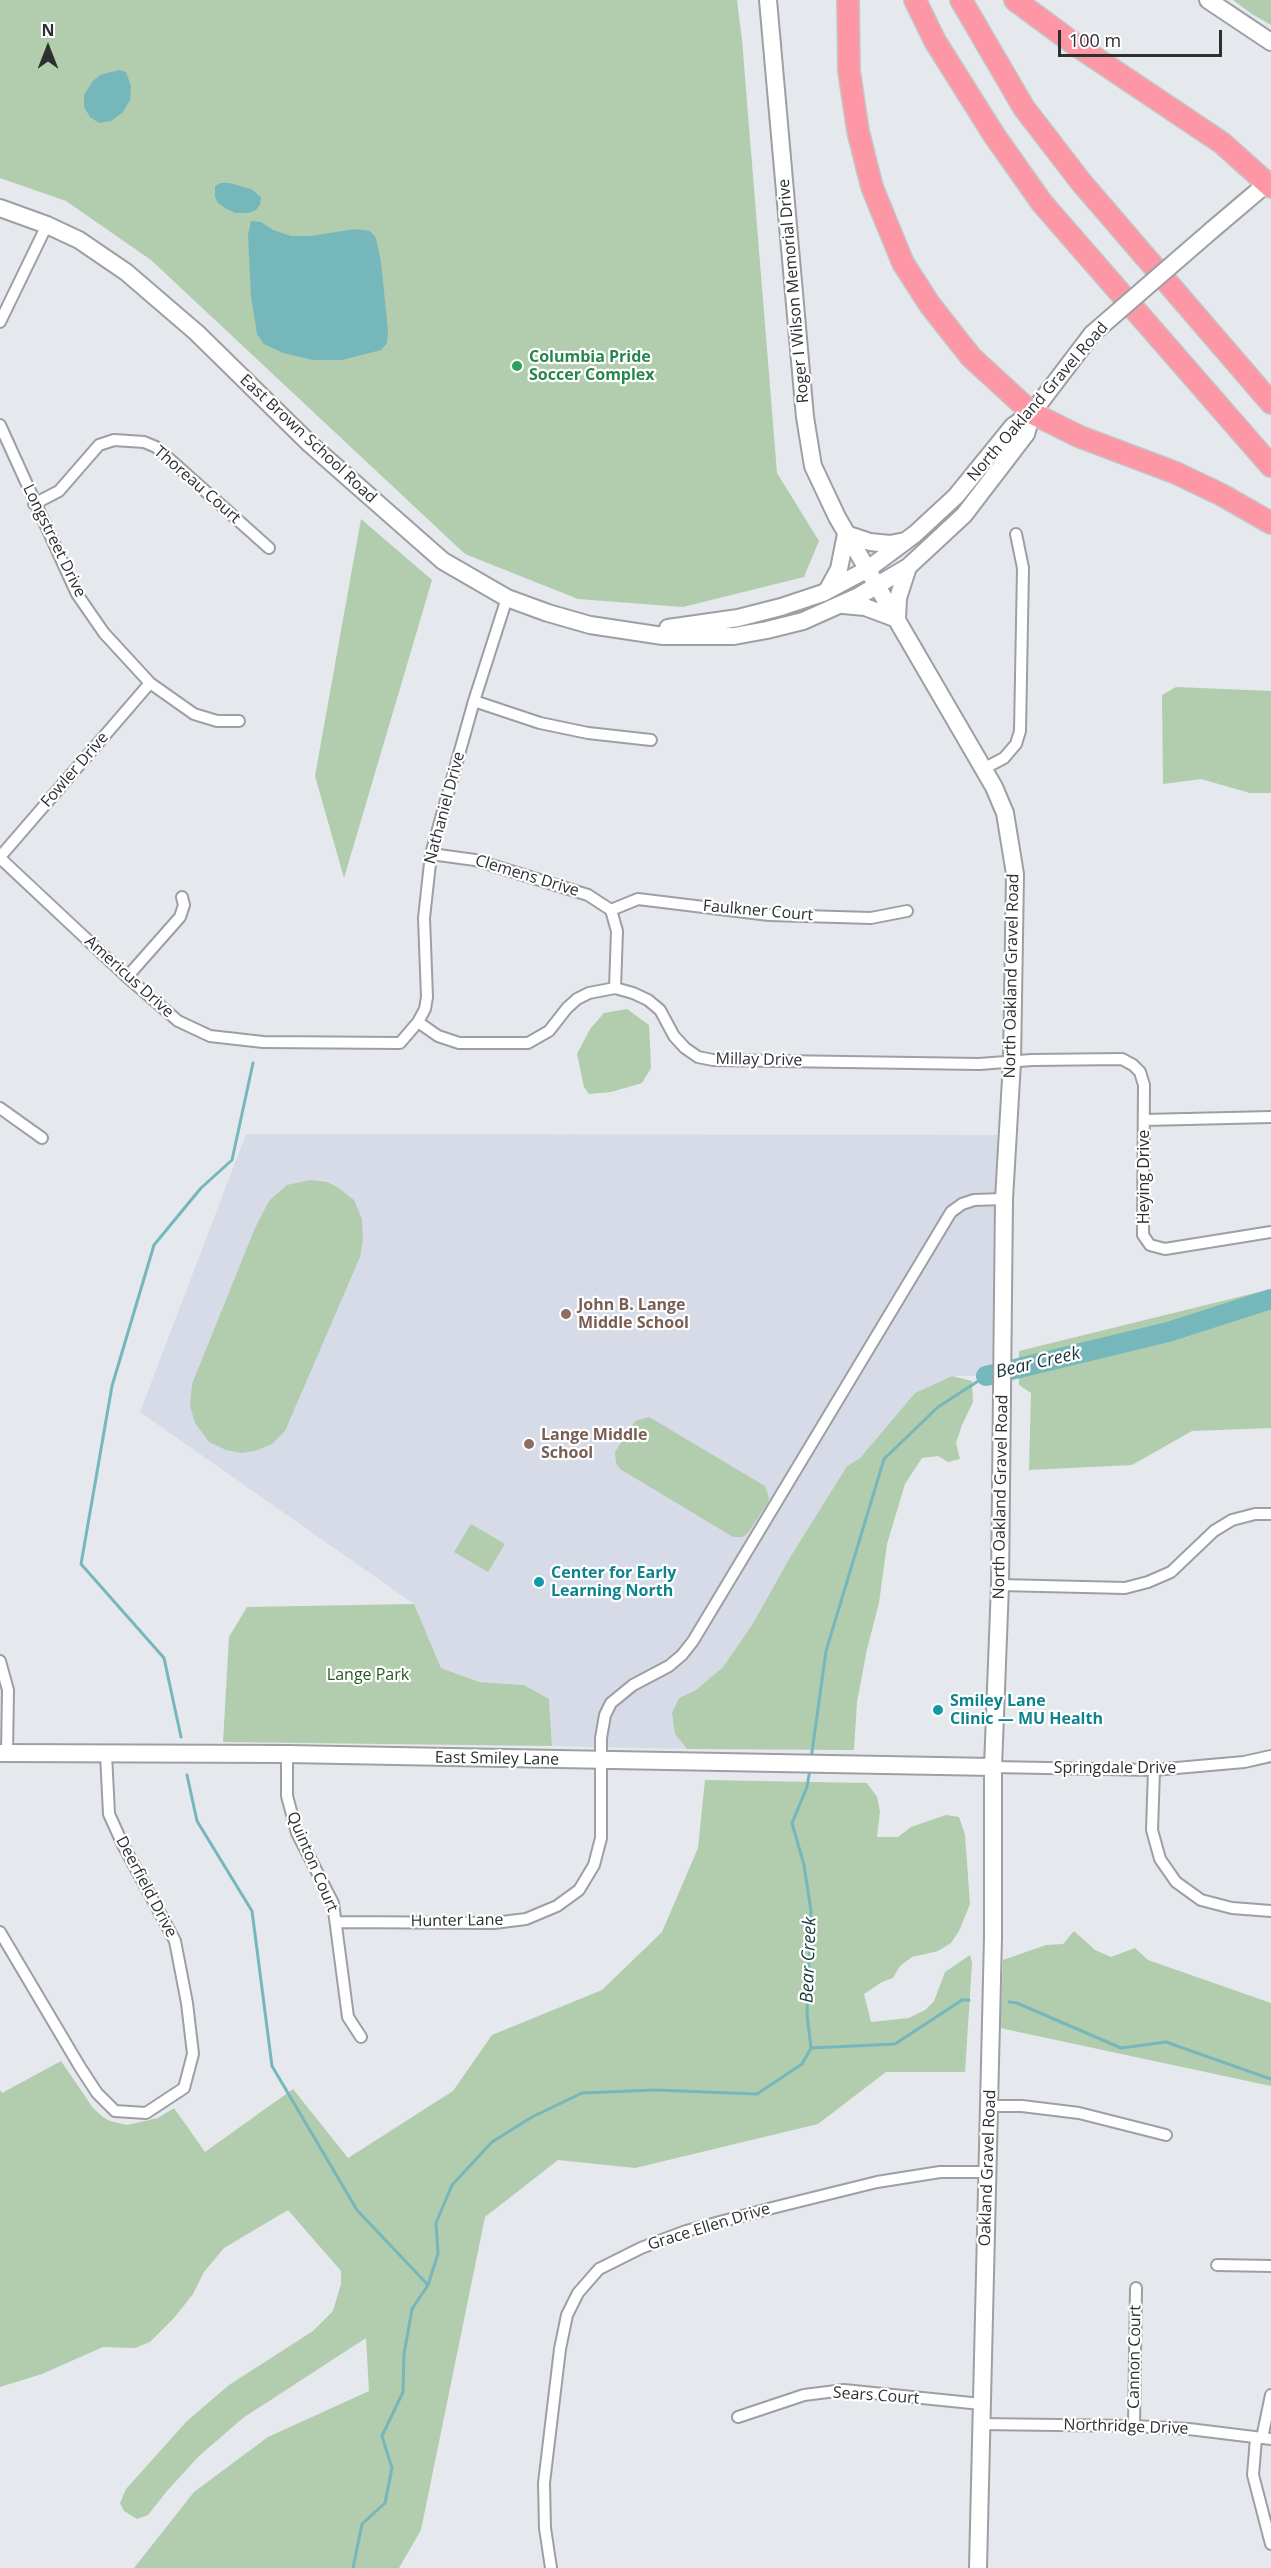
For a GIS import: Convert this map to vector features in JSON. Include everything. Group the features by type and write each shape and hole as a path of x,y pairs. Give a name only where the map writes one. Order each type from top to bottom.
{"highway":[{"path":"848,0 849,71 858,131 872,187 888,230 909,271 930,305 957,340 971,357 1032,412 1078,436 1176,473 1222,495 1271,523"},
{"path":"915,0 935,41 994,135 1042,202 1271,466"},
{"path":"961,0 1024,108 1067,163 1271,404"},
{"path":"1015,0 1073,43 1222,143 1270,183"}],"street":[{"name":"Roger I Wilson Memorial Drive","path":"768,0 807,437 813,466 822,488 846,534 868,569"},
{"path":"1208,0 1271,42"},
{"name":"North Oakland Gravel Road","path":"993,1767 1000,1585 1004,1199 1012,1062 1015,874 1005,813 994,787 868,569 905,541 956,496 1013,426 1032,412 1092,334 1270,183"},
{"name":"East Brown School Road","path":"0,208 47,225 79,240 126,272 197,333 310,444 443,561 507,598 590,625 663,636 734,636 803,621 839,605 878,586 908,567 944,536 979,498 1026,434 1032,412"},
{"path":"0,322 47,225"},
{"name":"Longstreet Drive","path":"0,425 34,504 77,594 104,633 150,683 194,714 217,722 238,722"},
{"name":"Thoreau Court","path":"34,504 58,490 99,445 114,440 144,442 156,447 269,548"},
{"path":"827,591 839,569 846,534 870,542 890,544 905,541"},
{"path":"983,769 1004,758 1016,744 1020,731 1023,568 1016,534"},
{"path":"839,605 865,607 897,619 898,598 908,567"},
{"name":"East Brown School Road","path":"635,631 738,618 782,607 827,591 868,569"},
{"name":"Nathaniel Drive","path":"418,1022 425,1009 427,998 424,918 431,854 474,701 507,598"},
{"name":"Fowler Drive","path":"0,857 150,683"},
{"path":"474,701 540,723 588,733 651,740"},
{"name":"Clemens Drive","path":"431,854 475,860 577,891 588,895 611,910"},
{"name":"Americus Drive","path":"0,857 126,977 178,1021 210,1036 263,1042 400,1043 418,1022"},
{"path":"126,977 180,917 184,905 182,897"},
{"name":"Faulkner Court","path":"611,910 638,899 769,915 871,918 907,911"},
{"path":"418,1022 438,1036 459,1043 528,1043 549,1031 577,999 589,993 615,988 617,931 611,910"},
{"name":"Millay Drive","path":"615,988 648,1000 660,1010 674,1036 686,1048 698,1056 713,1060 979,1064 1122,1059 1140,1072 1144,1085 1144,1120"},
{"path":"0,1108 42,1138"},
{"path":"1144,1120 1271,1118"},
{"name":"Heying Drive","path":"1144,1120 1143,1235 1150,1245 1165,1249 1271,1232"},
{"name":"Hunter Lane","path":"337,1922 494,1923 526,1918 557,1906 579,1890 594,1865 601,1838 603,1726 611,1703 633,1685 669,1666 693,1641 951,1212 962,1204 974,1200 1004,1199"},
{"path":"1000,1585 1125,1588 1148,1582 1171,1572 1214,1531 1232,1520 1255,1514 1271,1515"},
{"path":"0,1661 8,1690 3,1753"},
{"name":"East Smiley Lane","path":"3,1753 287,1754 993,1767"},
{"name":"Deerfield Drive","path":"0,1932 86,2076 97,2093 115,2111 146,2113 184,2088 193,2054 187,2003 175,1941 123,1845 109,1814 106,1754"},
{"name":"Quinton Court","path":"287,1754 287,1796 297,1833 333,1903 348,2017 361,2037"},
{"name":"Springdale Drive","path":"993,1767 1154,1770 1244,1762 1271,1756"},
{"name":"Oakland Gravel Road","path":"978,2568 990,2106 993,1767"},
{"path":"1154,1770 1152,1830 1160,1859 1176,1882 1201,1900 1233,1908 1271,1911"},
{"path":"990,2106 1022,2106 1079,2113 1166,2135"},
{"name":"Grace Ellen Drive","path":"550,2568 545,2528 544,2483 560,2349 567,2315 578,2293 599,2269 641,2248 686,2231 772,2208 898,2179 940,2172 988,2172"},
{"path":"1217,2265 1271,2266"},
{"name":"Cannon Court","path":"1134,2426 1136,2288"},
{"name":"Sears Court","path":"738,2417 804,2395 844,2390 981,2404"},
{"path":"1271,2395 1263,2439 1253,2475 1271,2544"},
{"name":"Northridge Drive","path":"980,2424 1134,2426 1189,2429 1263,2439"}],"shaded area":[{"name":"Lange Middle School","path":"246,1134 1001,1135 992,1376 952,1376 915,1393 860,1458 847,1466 789,1559 752,1625 723,1667 696,1690 679,1698 675,1734 687,1749 552,1746 549,1699 524,1685 479,1682 441,1668 414,1604 140,1412"}],"green space":[{"name":"Columbia Pride Soccer Complex","path":"0,0 737,0 777,473 819,541 804,577 683,607 578,599 465,554 151,260 66,201 0,178"},
{"path":"1233,0 1271,0 1271,25 1252,14"},
{"path":"361,519 432,580 344,878 315,776"},
{"path":"1176,687 1271,691 1271,793 1250,793 1201,779 1163,784 1162,695"},
{"path":"627,1009 649,1025 651,1068 642,1083 611,1092 589,1094 584,1087 577,1054 590,1029 604,1013"},
{"path":"310,1180 327,1182 354,1200 362,1219 363,1240 360,1257 285,1431 272,1444 255,1451 241,1453 226,1450 209,1442 195,1423 190,1406 192,1384 255,1228 269,1201 287,1185"},
{"path":"1271,1289 1271,1428 1192,1431 1132,1465 1029,1470 1031,1393 1019,1385 1019,1351"},
{"path":"952,1376 972,1381 973,1402 956,1443 960,1459 948,1462 938,1456 922,1458 905,1484 887,1544 879,1603 857,1702 854,1750 687,1749 675,1734 672,1713 679,1698 696,1690 723,1667 752,1625 789,1559 847,1466 860,1458 915,1393"},
{"path":"649,1417 765,1486 768,1502 748,1533 743,1537 733,1537 620,1469 616,1463 615,1452 635,1421"},
{"path":"471,1524 505,1544 488,1572 454,1552"},
{"name":"Lange Park","path":"414,1604 441,1668 479,1682 524,1685 549,1699 552,1746 223,1742 229,1637 247,1607"},
{"path":"705,1780 867,1783 877,1797 880,1811 877,1837 898,1837 911,1827 946,1815 959,1817 965,1835 970,1904 959,1931 951,1943 938,1951 912,1957 900,1966 893,1978 882,1982 864,1994 871,2022 909,2018 925,2010 934,2001 945,1972 970,1955 972,1963 965,2072 886,2072 818,2124 635,2168 558,2160 485,2217 421,2530 399,2568 134,2568 194,2492 268,2437 369,2391 366,2338 243,2418 199,2456 148,2515 137,2519 124,2511 120,2503 126,2489 187,2421 229,2385 313,2331 333,2311 341,2284 341,2271 288,2210 224,2248 204,2272 193,2294 174,2318 150,2342 135,2348 103,2347 42,2374 0,2387 0,2090 2,2093 61,2061 93,2108 103,2117 127,2125 158,2118 174,2108 205,2152 293,2089 348,2158 453,2091 492,2035 602,1990 662,1932 698,1848"},
{"path":"1074,1931 1095,1950 1111,1957 1135,1948 1148,1960 1271,2003 1271,2086 1000,2028 1003,1960 1046,1945 1063,1944"}],"water":[{"path":"119,70 126,72 131,86 130,100 123,112 111,121 99,123 90,117 84,107 84,95 92,82 100,75"},
{"path":"221,183 251,189 261,197 260,205 256,210 248,213 235,213 227,209 218,203 215,197 215,186"},
{"path":"251,221 261,222 273,230 291,236 311,236 355,229 370,231 376,238 381,262 388,331 387,343 381,350 342,360 313,360 283,353 264,344 257,334 251,296 248,235"}],"waterway":[{"path":"181,1737 164,1658 81,1564 112,1386 154,1245 201,1188 232,1160 253,1063"},
{"name":"Bear Creek","path":"986,1376 1168,1332 1271,1299"},
{"name":"Bear Creek","path":"811,1759 826,1651 884,1459 938,1407 986,1376"},
{"name":"Bear Creek","path":"353,2568 362,2524 385,2503 392,2468 382,2436 403,2392 404,2354 412,2309 428,2285 438,2254 436,2223 452,2185 492,2142 532,2117 582,2093 655,2090 757,2094 802,2064 811,2048 807,2014 811,1911 804,1865 792,1823 807,1787 810,1769"},
{"path":"187,1775 197,1821 252,1911 272,2066 357,2210 428,2285"},
{"path":"811,2048 895,2044 962,2000 969,2000"},
{"path":"1009,2002 1017,2003 1121,2048 1166,2042 1271,2079"}],"place":[{"name":"Columbia Pride Soccer Complex","path":"517,366"},
{"name":"John B. Lange Middle School","path":"566,1314"},
{"name":"Lange Middle School","path":"529,1444"},
{"name":"Center for Early Learning North","path":"539,1582"},
{"name":"Smiley Lane Clinic — MU Health","path":"938,1710"}]}
